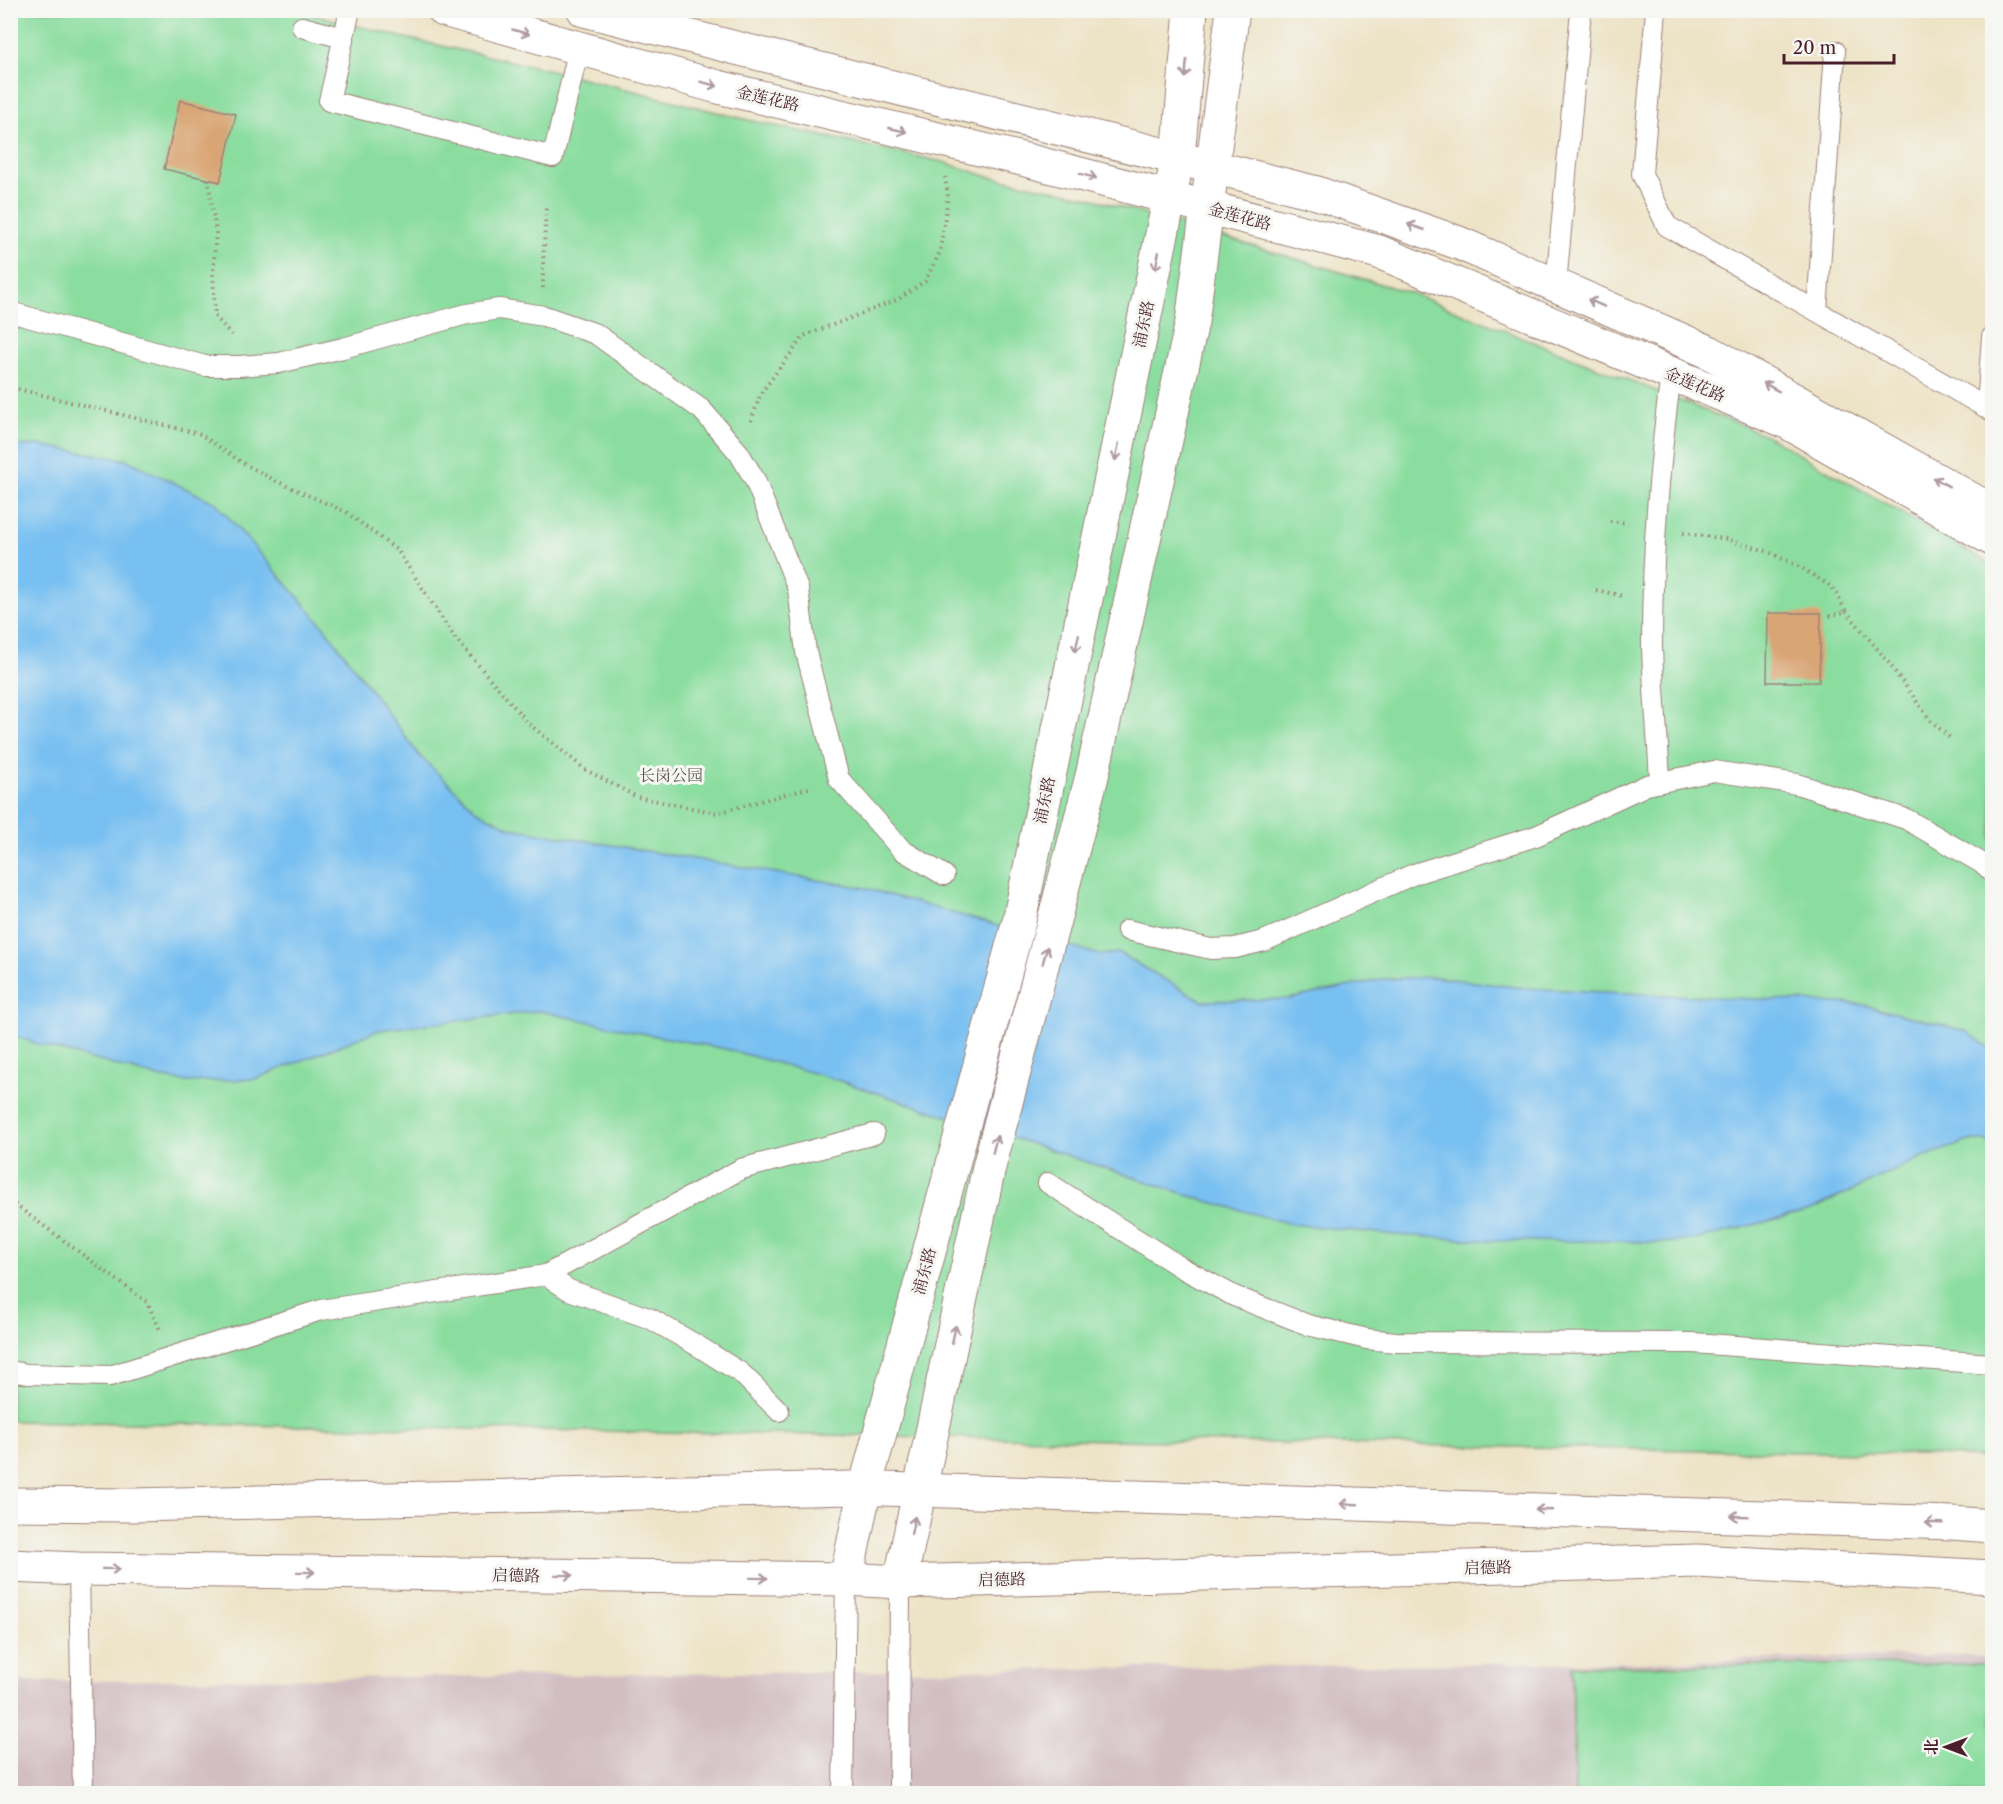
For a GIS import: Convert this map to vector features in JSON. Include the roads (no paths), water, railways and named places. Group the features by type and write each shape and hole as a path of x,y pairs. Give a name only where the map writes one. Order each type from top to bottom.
{"street":[{"name":"金莲花路","path":"444,10 718,87 1026,160 1379,252 1785,421 1992,539"},
{"name":"金莲花路","path":"584,10 1317,193 1459,243 1709,352 1992,511"},
{"name":"浦东路","path":"846,1579 866,1488 1018,921 1178,157 1191,10"},
{"path":"900,1582 989,1167 1092,776 1192,322 1233,10"},
{"path":"10,1504 133,1505 866,1488 1992,1526"},
{"name":"启德路","path":"10,1566 79,1569 846,1579 900,1582 1697,1561 1992,1577"}],"lane":[{"path":"350,10 329,100 553,157 579,48"},
{"path":"1556,285 1581,10"},
{"path":"1656,10 1642,174 1667,226 1990,409 1992,337"},
{"path":"302,27 344,38"},
{"path":"1817,311 1835,51"},
{"path":"10,312 205,366 279,363 467,314 499,309 544,316 596,334 702,410 739,453 755,480 798,589 806,652 839,779 902,850 944,875"},
{"path":"1660,782 1652,646 1655,527 1671,374"},
{"path":"1127,930 1211,949 1235,948 1264,941 1414,874 1536,836 1647,785 1714,771 1797,784 1905,819 1992,872"},
{"path":"10,1371 28,1374 110,1376 321,1310 546,1275 741,1169 874,1134"},
{"path":"1048,1183 1182,1268 1234,1296 1308,1325 1367,1339 1396,1342 1693,1343 1992,1364"},
{"path":"546,1275 569,1290 651,1319 698,1346 741,1373 779,1411"},
{"path":"79,1569 83,1794"},
{"path":"843,1794 846,1579"},
{"path":"899,1794 900,1582"}],"water":[{"path":"39,445 127,460 216,503 324,627 419,755 477,811 511,828 865,888 1100,955 1119,953 1202,1001 1289,999 1383,979 1434,977 1523,988 1859,1004 1966,1031 1992,1050 1992,1143 1969,1141 1923,1157 1811,1210 1699,1239 1661,1243 1494,1241 1397,1235 1291,1224 1200,1199 831,1078 726,1049 540,1011 379,1030 255,1079 188,1082 157,1077 37,1044 10,1034 10,446"}],"park label":[{"name":"长岗公园","path":"671,775"}]}
